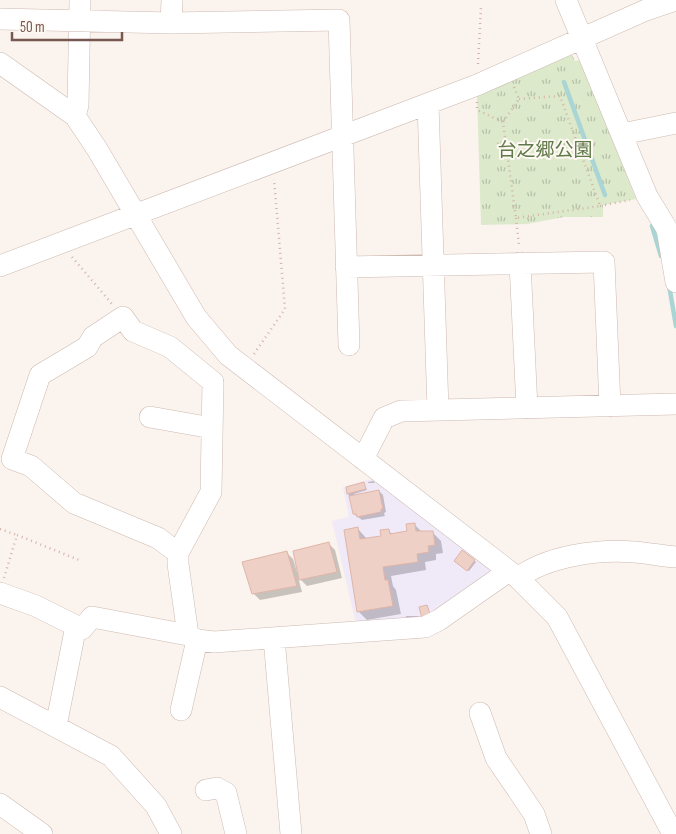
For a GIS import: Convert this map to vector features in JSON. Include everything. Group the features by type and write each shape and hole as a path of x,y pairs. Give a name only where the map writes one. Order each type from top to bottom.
{"street":[{"path":"171,23 172,0"},
{"path":"566,0 647,196 672,229 676,282"},
{"path":"0,266 477,85 646,10 676,0"},
{"path":"75,116 78,105 80,10"},
{"path":"0,18 80,10 171,23 339,20 349,345"},
{"path":"0,63 75,116 196,317 236,361 514,574 557,617 673,834"},
{"path":"428,104 435,265 438,410"},
{"path":"622,134 676,123"},
{"path":"346,267 604,262 610,406"},
{"path":"520,263 527,408"},
{"path":"178,553 158,538 74,503 31,466 12,459 40,375 86,347 93,337 123,317 133,331 170,348 213,382 211,492 178,553 178,564 192,638 181,710"},
{"path":"207,377 236,361"},
{"path":"363,459 384,418 401,411 676,404"},
{"path":"150,417 212,428"},
{"path":"1,586 82,629 92,617 214,642 425,627 514,574 531,569 595,552 632,552 676,557"},
{"path":"56,726 76,626"},
{"path":"274,638 291,834"},
{"path":"0,696 111,756 156,806 171,834"},
{"path":"480,713 496,758 534,814 541,834"},
{"path":"206,790 217,788 226,793 236,834"},
{"path":"0,804 42,834"}],"path":[{"path":"481,7 477,85 478,110 503,122"},
{"path":"508,71 518,99"},
{"path":"518,99 560,96 600,206"},
{"path":"518,99 503,122 520,263"},
{"path":"236,361 285,309 272,163"},
{"path":"516,218 600,206 647,196"},
{"path":"59,243 123,317"},
{"path":"0,529 79,560"},
{"path":"1,586 18,535"}],"shaded area":[{"path":"375,478 493,571 435,617 357,628 332,521 349,517 343,487"}],"green space":[{"name":"台之郷公園","path":"571,53 575,61 581,60 636,199 603,205 603,217 564,217 527,224 481,225 477,94"}],"building":[{"path":"364,482 366,489 347,494 346,487"},
{"path":"379,490 383,509 381,509 381,512 357,517 356,514 353,514 349,496"},
{"path":"415,523 416,531 433,531 435,545 428,546 429,552 417,554 418,562 383,567 385,580 388,580 393,606 357,612 344,530 358,527 360,539 381,536 380,530 389,529 390,534 407,531 406,524"},
{"path":"329,542 337,572 299,580 293,551"},
{"path":"462,550 475,560 467,571 454,561"},
{"path":"287,551 297,586 252,594 242,562"},
{"path":"427,605 431,617 422,619 419,607"}],"waterway":[{"path":"564,82 605,195"},
{"path":"652,226 661,256"},
{"path":"669,285 676,326"}]}
